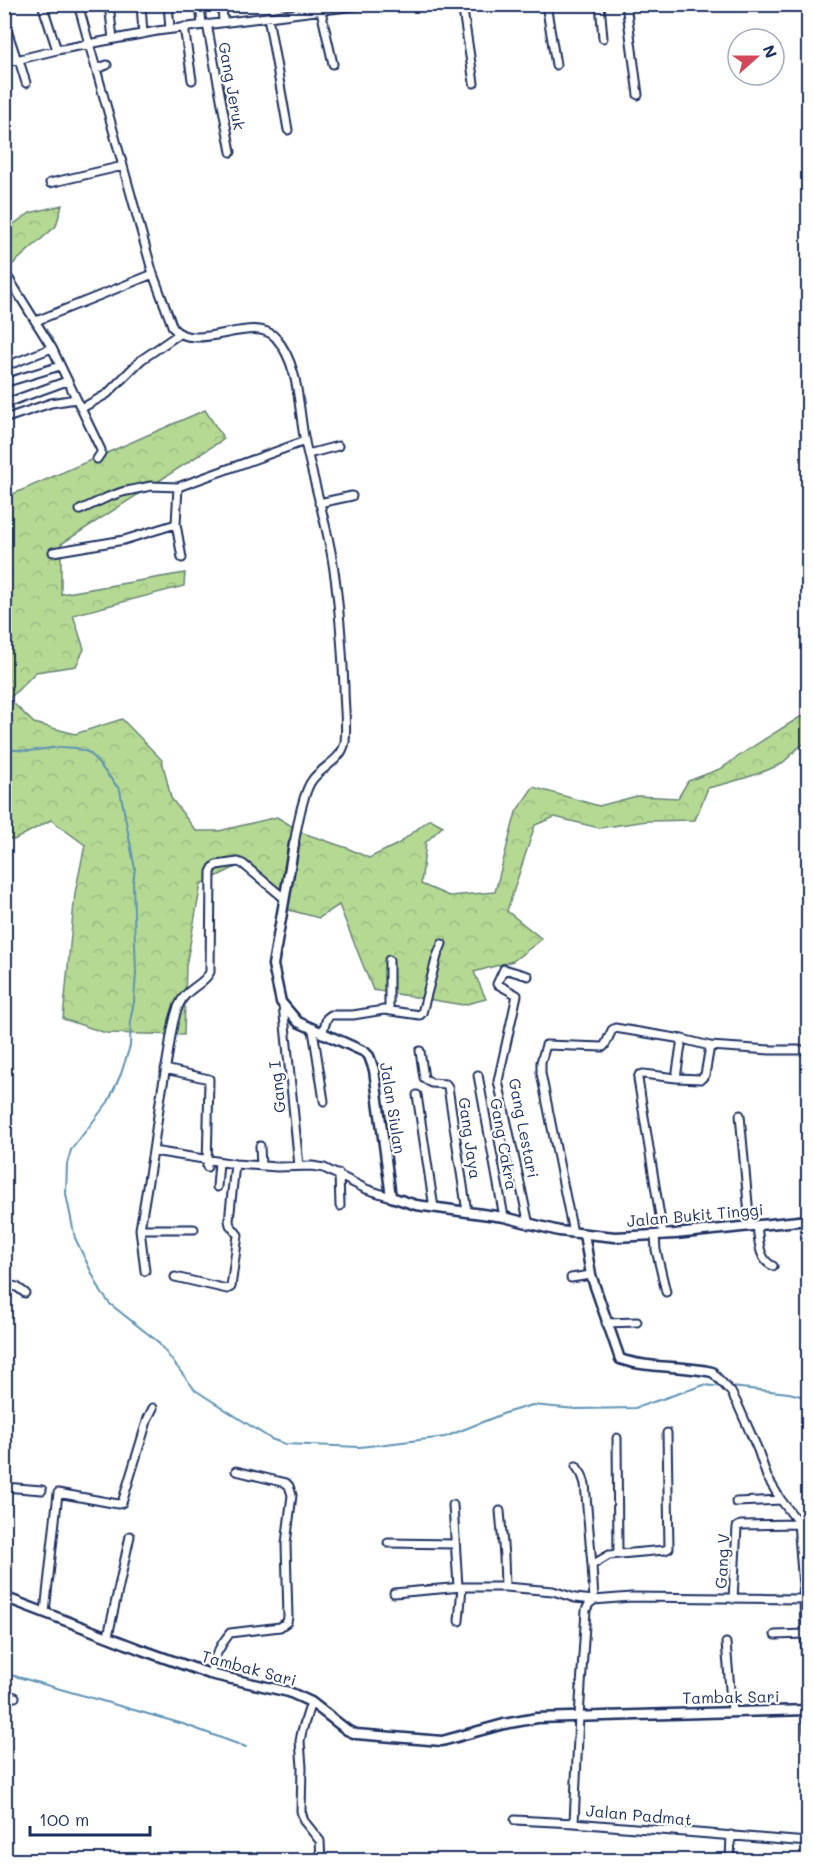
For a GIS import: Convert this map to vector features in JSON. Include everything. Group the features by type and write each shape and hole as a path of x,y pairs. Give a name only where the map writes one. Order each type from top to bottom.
{"street":[{"path":"42,4 57,50"},
{"path":"78,4 153,274 172,326 179,334"},
{"path":"109,4 113,39"},
{"path":"141,4 143,34"},
{"path":"168,4 170,29"},
{"name":"Gang Jeruk","path":"200,4 231,152"},
{"path":"222,4 223,22"},
{"path":"4,63 18,60 34,52 57,50 170,29 371,4"},
{"path":"462,4 474,83"},
{"path":"546,4 555,65"},
{"path":"600,4 603,38"},
{"path":"626,4 638,95"},
{"path":"321,11 333,64"},
{"path":"268,17 288,130"},
{"path":"4,21 26,83"},
{"path":"184,27 192,80"},
{"path":"96,69 107,65"},
{"path":"50,183 123,165"},
{"path":"4,271 52,348 82,408 101,450 97,459"},
{"path":"36,321 153,274"},
{"path":"82,408 107,394 141,360 179,334 203,336 264,329 270,332 282,346 295,378 305,441 334,574 344,676 345,743 338,757 312,779 297,825 273,965 283,1005"},
{"path":"14,363 52,348"},
{"path":"4,383 60,366"},
{"path":"9,402 67,381"},
{"path":"4,418 51,403 76,399"},
{"path":"80,510 108,497 132,490 152,486 178,487 305,441"},
{"path":"308,454 338,446"},
{"path":"178,487 176,524 182,558"},
{"path":"319,503 352,496"},
{"path":"53,552 124,540 176,524"},
{"path":"145,1270 140,1229 173,1023 179,1004 186,992 206,978 210,972 211,872 216,865 243,864 284,898"},
{"path":"324,1101 317,1032 328,1016 389,1010 416,1016 422,1014 442,944"},
{"path":"389,960 389,1010"},
{"name":"Gang Lestari","path":"528,976 504,969 497,984 517,995 498,1081 529,1224"},
{"name":"Jalan Siulan","path":"283,1005 298,1022 365,1052 372,1062 391,1197"},
{"name":"Gang I","path":"283,1005 299,1166"},
{"path":"573,1233 541,1073 546,1045 603,1047 615,1028 710,1046 808,1050"},
{"path":"675,1078 682,1039"},
{"path":"666,1292 656,1250 659,1235 638,1077 643,1074 701,1079 704,1077 710,1046"},
{"name":"Gang Jaya","path":"420,1051 424,1078 431,1083 446,1084 448,1087 467,1212"},
{"path":"165,1069 209,1079 208,1163"},
{"name":"Gang Cakra","path":"478,1075 504,1217"},
{"path":"417,1095 434,1208"},
{"path":"740,1115 754,1226 763,1258 773,1266"},
{"path":"260,1146 261,1166"},
{"path":"153,1151 208,1163 324,1168 366,1189 410,1204 504,1217 584,1234 591,1275 620,1359 712,1372 731,1392 758,1450 767,1478 797,1520 806,1637 808,1731"},
{"path":"218,1187 219,1162"},
{"path":"175,1277 227,1289 231,1287 238,1235 229,1221 235,1164"},
{"path":"339,1174 340,1206"},
{"name":"Jalan Bukit Tinggi","path":"584,1234 615,1237 659,1235 808,1220"},
{"path":"140,1229 194,1229"},
{"path":"571,1278 591,1275"},
{"path":"4,1284 17,1287 25,1293"},
{"path":"606,1323 637,1322"},
{"path":"45,1612 58,1493 122,1503 153,1408"},
{"path":"592,1565 605,1556 668,1550 667,1433"},
{"path":"616,1438 618,1554"},
{"path":"576,1466 585,1484 594,1600"},
{"path":"210,1674 219,1648 230,1633 280,1627 287,1622 288,1617 286,1544 291,1489 286,1483 236,1471"},
{"path":"4,1487 42,1490"},
{"path":"736,1502 781,1500"},
{"path":"453,1505 460,1587 459,1621"},
{"path":"500,1511 505,1587"},
{"name":"Gang V","path":"734,1599 738,1525 798,1524"},
{"path":"108,1636 130,1536"},
{"path":"388,1543 455,1544"},
{"path":"394,1593 460,1587 505,1587 554,1591 575,1598 594,1600 631,1598 804,1599"},
{"name":"Tambak Sari","path":"4,1597 210,1674 282,1690 311,1702 347,1730 356,1734 427,1741 451,1739 515,1721 579,1716 808,1710"},
{"name":"Jalan Padmat","path":"594,1600 586,1610 574,1823 808,1842"},
{"path":"775,1635 806,1637"},
{"path":"726,1643 732,1712"},
{"path":"4,1695 15,1697"},
{"path":"311,1702 300,1742 301,1811 304,1821 320,1841 321,1860"},
{"path":"515,1820 574,1823"},
{"path":"730,1860 731,1835"}],"green space":[{"path":"62,205 56,226 5,271 5,230 30,213"},
{"path":"205,410 224,439 61,544 61,594 185,573 184,586 73,615 84,649 76,666 36,672 9,699 34,723 75,734 122,719 162,760 171,798 196,831 219,831 277,817 303,833 369,858 398,844 430,819 443,826 426,842 421,884 449,896 495,892 516,812 533,787 599,806 637,796 678,798 688,781 722,768 800,717 808,716 808,742 800,746 779,765 708,788 695,820 647,821 599,828 555,817 535,825 507,911 542,939 513,961 474,972 486,999 463,1005 373,990 339,905 319,918 289,910 242,864 201,884 186,966 184,1035 106,1033 63,1019 75,893 85,845 51,820 14,840 5,837 4,491 11,495"}],"waterway":[{"path":"4,749 29,751 60,747 76,748 90,753 120,790 135,869 133,883 136,973 130,1046 121,1074 108,1102 71,1150 67,1164 66,1194 75,1238 101,1292 110,1304 157,1341 195,1390 271,1439 285,1444 360,1447 445,1437 505,1413 532,1405 576,1409 635,1408 704,1385 722,1387"},
{"path":"731,1387 789,1393 808,1398"},
{"path":"4,1673 183,1724 246,1747"}]}
